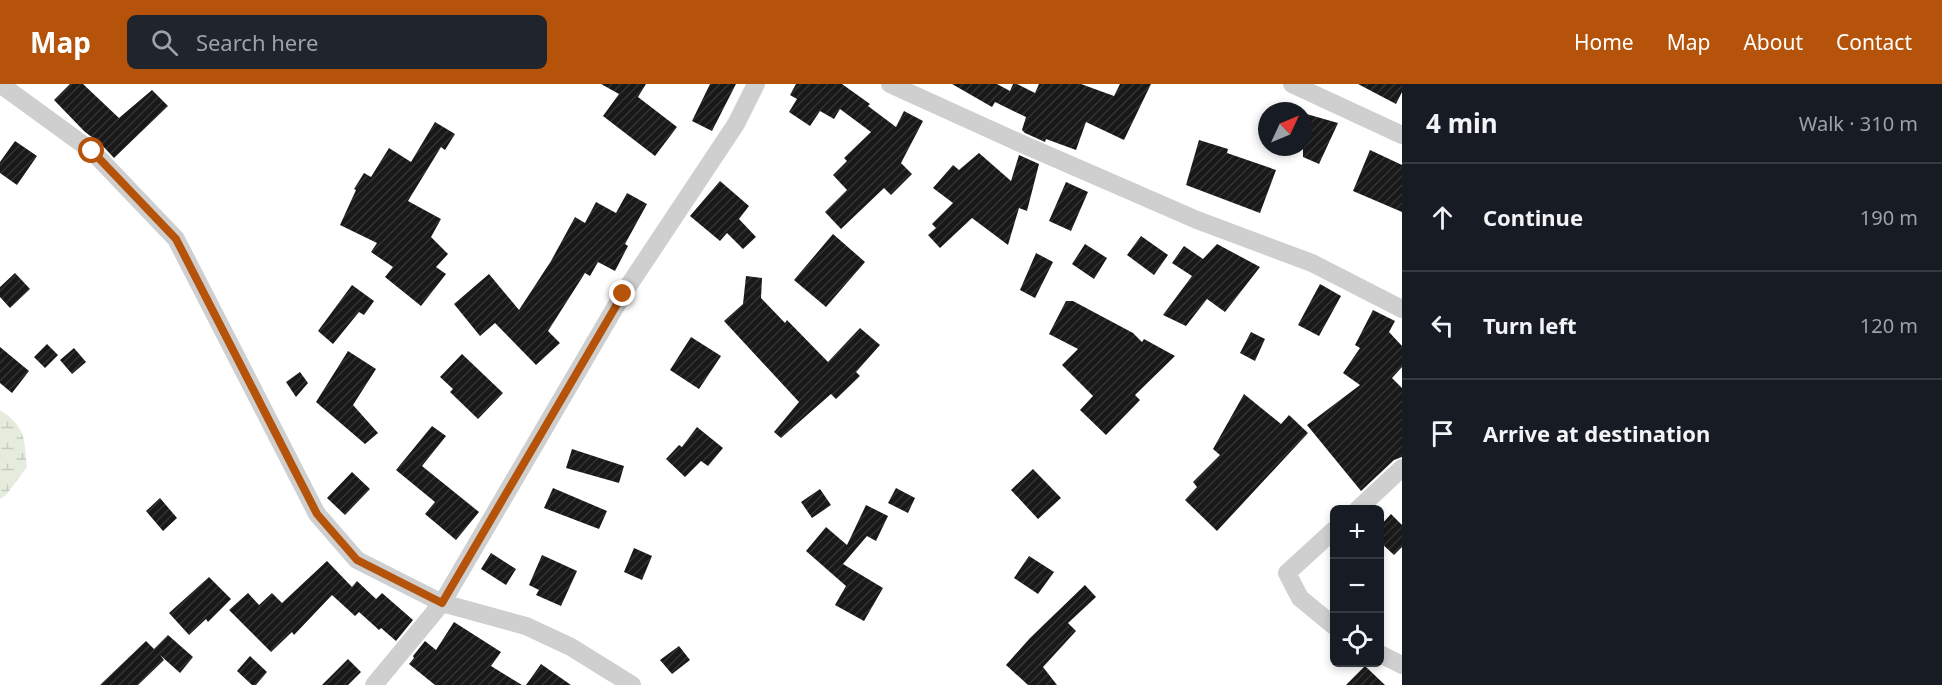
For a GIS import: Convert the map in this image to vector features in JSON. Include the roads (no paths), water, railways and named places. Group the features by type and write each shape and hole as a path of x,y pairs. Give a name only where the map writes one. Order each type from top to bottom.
{"street":[{"path":"0,84 92,151 176,239 317,514 357,560 442,603 526,626 571,647 632,685"},
{"path":"374,685 442,603 623,294 735,124 756,84"},
{"path":"890,84 1197,220 1312,264 1402,309"},
{"path":"1292,84 1402,135"},
{"path":"1362,505 1402,468"},
{"path":"1330,534 1287,573 1300,598 1330,622"},
{"path":"1384,656 1402,665"}]}
